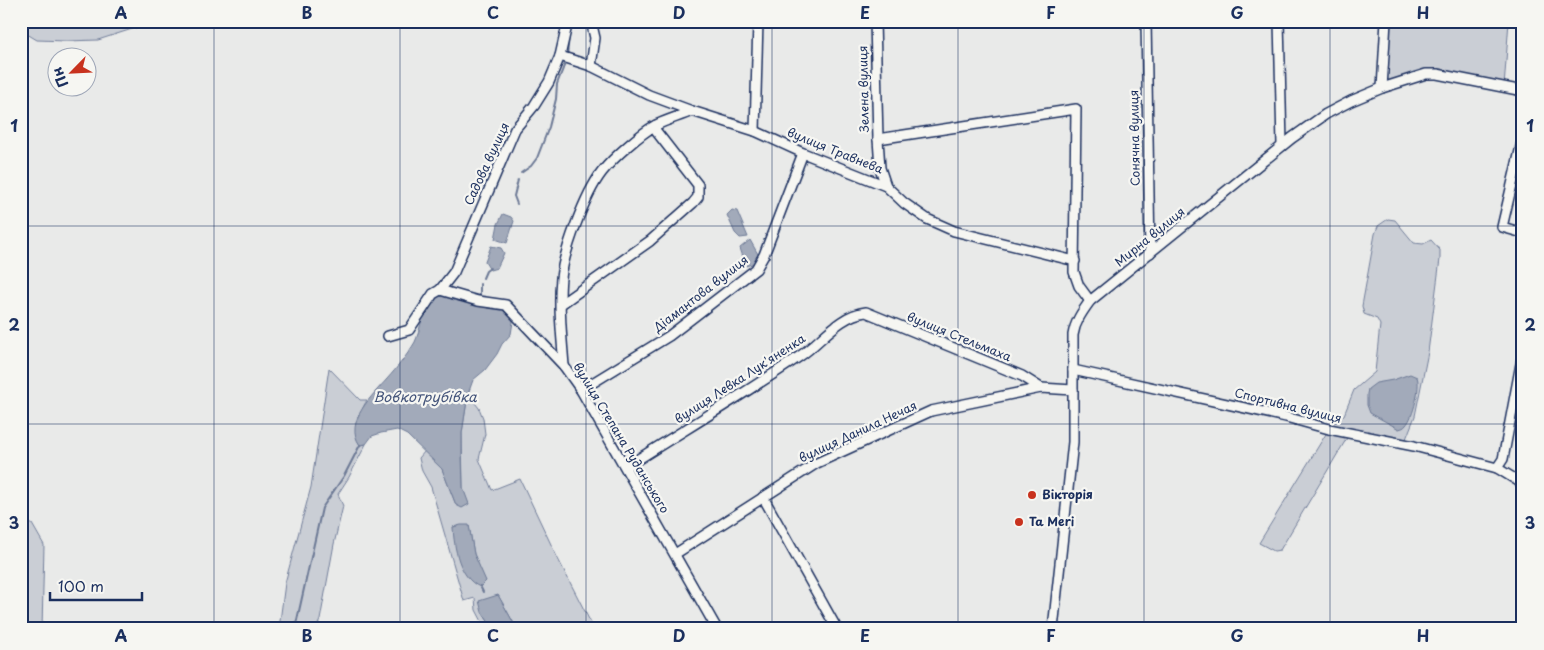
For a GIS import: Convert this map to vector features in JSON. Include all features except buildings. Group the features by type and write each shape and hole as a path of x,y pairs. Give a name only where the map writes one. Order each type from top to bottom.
{"street":[{"name":"Садова вулиця","path":"388,336 409,330 432,294 440,290 454,272 515,129 534,106 549,82 560,56 568,21"},
{"path":"591,21 595,38 591,66"},
{"path":"755,131 758,21"},
{"name":"Зелена вулиця","path":"875,21 878,139 880,168 886,186"},
{"name":"Сонячна вулиця","path":"1146,21 1150,253"},
{"path":"1279,21 1282,145"},
{"path":"1382,88 1386,21"},
{"name":"вулиця Травнева","path":"560,56 591,66 649,96 755,131 803,153 886,186 904,203 927,219 954,231 1075,261"},
{"name":"Мирна вулиця","path":"1054,629 1073,442 1074,329 1081,313 1090,301 1282,145 1331,111 1350,101 1382,88 1430,74 1523,91"},
{"path":"878,139 1076,109 1076,280 1090,301"},
{"path":"564,366 561,278 571,238 588,196 602,172 623,150 655,126 692,111"},
{"path":"561,304 650,241 698,197 698,185 656,131 655,126"},
{"path":"1523,138 1502,227 1523,233"},
{"name":"Діамантова вулиця","path":"581,390 669,336 756,269 764,255 803,153"},
{"name":"вулиця Степана Руданського","path":"440,290 478,301 506,305 564,366 581,390 717,629"},
{"name":"вулиця Стельмаха","path":"866,312 1022,376 1042,388"},
{"name":"вулиця Левка Лук'яненка","path":"626,468 802,355 845,319 856,313 866,312"},
{"path":"1497,468 1503,459 1523,353"},
{"name":"Спортивна вулиця","path":"1073,370 1286,417 1329,429 1414,446 1497,468 1523,484"},
{"name":"вулиця Данила Нечая","path":"676,554 817,463 931,411 1042,388 1073,390"},
{"path":"763,497 837,629"}],"shaded area":[{"path":"21,21 157,21 98,40 66,41 37,40 27,34 21,34"},
{"path":"1387,21 1509,21 1504,87 1437,74 1382,88"},
{"path":"1388,219 1395,220 1414,243 1423,244 1431,240 1440,250 1428,352 1415,416 1404,444 1350,433 1280,550 1274,551 1259,543 1331,423 1344,415 1354,390 1375,372 1380,325 1377,319 1364,314 1362,306 1375,234 1378,226"},
{"path":"329,368 360,400 367,400 359,416 356,428 357,440 360,445 366,444 338,494 343,506 320,620 316,629 279,629 285,583 311,487"},
{"path":"468,394 479,408 483,418 485,434 479,459 492,490 520,479 594,629 517,629 498,595 482,612 493,629 486,629 476,610 475,598 464,601 431,487 422,471 419,458 425,451 442,469 456,505 463,488 462,433","holes":["469,526 474,554 485,581 453,527"]},
{"path":"21,523 32,524 44,545 42,629 21,629"}],"water":[{"path":"732,210 737,211 748,237 740,238 735,233 727,215"},
{"path":"503,214 511,217 514,221 507,243 495,239 498,224"},
{"path":"750,240 759,256 758,262 746,266 740,248"},
{"path":"491,246 501,248 504,253 497,268 490,270 485,262"},
{"name":"Вовкотрубівка","path":"439,294 501,308 512,317 513,322 511,334 485,370 473,380 468,394 462,433 462,453 463,488 469,504 462,508 456,505 442,469 407,435 397,430 381,433 372,436 366,444 360,445 355,427 362,409 395,370 415,342 426,309"},
{"path":"1410,374 1417,377 1418,381 1414,409 1409,421 1404,427 1399,429 1370,413 1367,405 1368,389 1376,383"},
{"path":"469,525 474,554 486,581 480,587 467,577 456,552 453,527"},
{"path":"498,595 517,629 493,629 482,612 479,601"}],"waterway":[{"path":"567,56 569,36"},
{"path":"521,173 531,166 537,158 549,127 556,99 557,84 566,61"},
{"path":"517,204 514,196 518,180"},
{"path":"483,278 486,271 490,268"},
{"path":"480,284 480,297"},
{"path":"295,629 322,508 344,476 360,445"},
{"path":"480,586 483,592"}],"place":[{"name":"Вікторія","path":"1032,495"},
{"name":"Ta Meri","path":"1019,522"}]}
